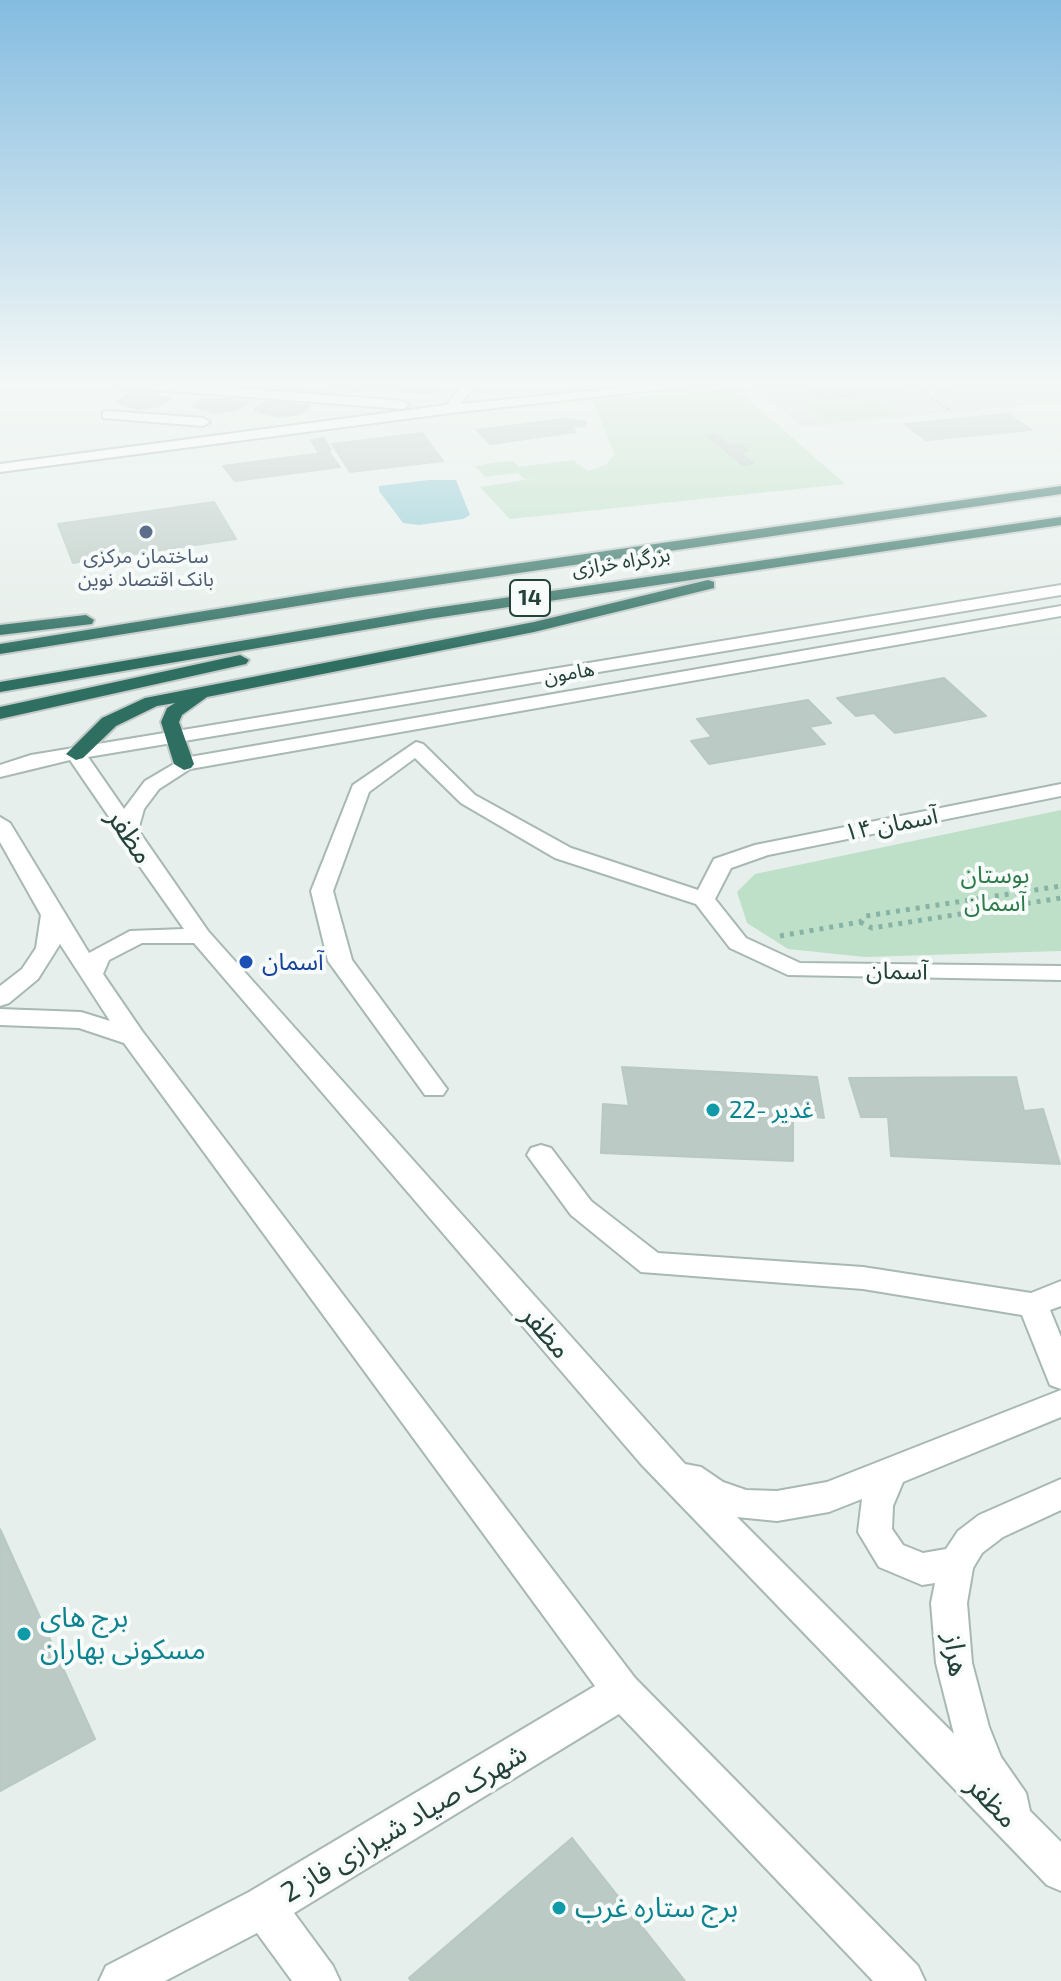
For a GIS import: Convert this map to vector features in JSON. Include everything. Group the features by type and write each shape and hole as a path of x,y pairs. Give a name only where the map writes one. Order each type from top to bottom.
{"highway":[{"name":"بزرگراه خرازی","path":"0,649 347,593 1061,490"},
{"name":"بزرگراه خرازی","path":"0,687 428,614 1061,521"},
{"path":"1008,528 1061,527"},
{"path":"76,754 109,722 128,711 207,690 534,627 866,548"},
{"path":"0,630 347,593"},
{"path":"0,713 169,678 428,614"},
{"path":"184,764 170,722 174,712 207,690"}],"street":[{"name":"هامون","path":"0,771 31,761 1061,590"},
{"name":"هامون","path":"127,834 134,808 152,785 184,764 1061,611"},
{"path":"434,1089 340,961 322,891 360,789 416,748 468,799 563,853 704,899"},
{"name":"مظفر","path":"76,754 127,834 200,936 653,1454 1053,1864"},
{"name":"آسمان ۱۴","path":"704,899 722,864 763,850 1061,790"},
{"path":"0,823 52,915 133,1037 622,1691 903,1981"},
{"name":"آسمان","path":"704,899 738,943 796,970 1061,973"},
{"path":"0,998 30,974 48,948 52,915"},
{"path":"92,972 99,956 138,936 200,936"},
{"path":"0,1017 81,1020 133,1037"},
{"path":"541,1155 581,1208 651,1264 863,1278 1033,1305 1061,1293"},
{"path":"1033,1305 1061,1331"},
{"path":"1033,1305 1061,1376"},
{"path":"653,1454 711,1492 746,1505 777,1506 829,1497 889,1476 1061,1403"},
{"path":"889,1476 876,1506 875,1532 891,1556 922,1569 956,1563 970,1542 991,1526 1061,1494"},
{"name":"هراز","path":"956,1563 949,1603 954,1663 970,1727 987,1770 1053,1864"},
{"name":"شهرک صیاد شیرازی فاز 2","path":"318,1981 264,1907 622,1691"},
{"path":"121,1981 264,1907"}],"path":[{"path":"738,943 860,922 866,916 1061,886"},
{"path":"1012,895 1021,905"},
{"path":"860,922 872,928 1061,898"}],"green space":[{"path":"519,474 834,474 845,484 510,519 480,487 537,478 524,479"},
{"name":"بوستان آسمان","path":"1061,810 1061,951 865,957 788,949 747,923 737,892 755,874"}],"water":[{"path":"456,480 470,515 463,519 419,525 403,523 379,491 379,486"}],"building":[{"path":"230,474 284,474 235,481"},
{"name":"ساختمان مرکزی بانک اقتصاد نوین","path":"214,502 236,539 73,563 58,524"},
{"path":"944,678 986,716 895,733 874,713 856,716 837,698"},
{"path":"808,700 831,723 809,727 825,744 709,764 691,741 712,737 697,719"},
{"name":"22- غدیر","path":"622,1067 817,1077 824,1118 793,1114 793,1161 601,1153 603,1104 629,1106"},
{"path":"1016,1077 1024,1111 1043,1109 1060,1164 891,1156 888,1117 861,1117 849,1078"},
{"name":"برج های مسکونی بهاران","path":"0,1529 95,1739 0,1791"},
{"name":"برج ستاره غرب","path":"572,1838 685,1981 411,1981 409,1978"}],"place":[{"name":"ساختمان مرکزی بانک اقتصاد نوین","path":"146,532"},
{"name":"آسمان","path":"246,962"},
{"name":"22- غدیر","path":"713,1110"},
{"name":"برج های مسکونی بهاران","path":"24,1634"},
{"name":"برج ستاره غرب","path":"559,1908"}]}
